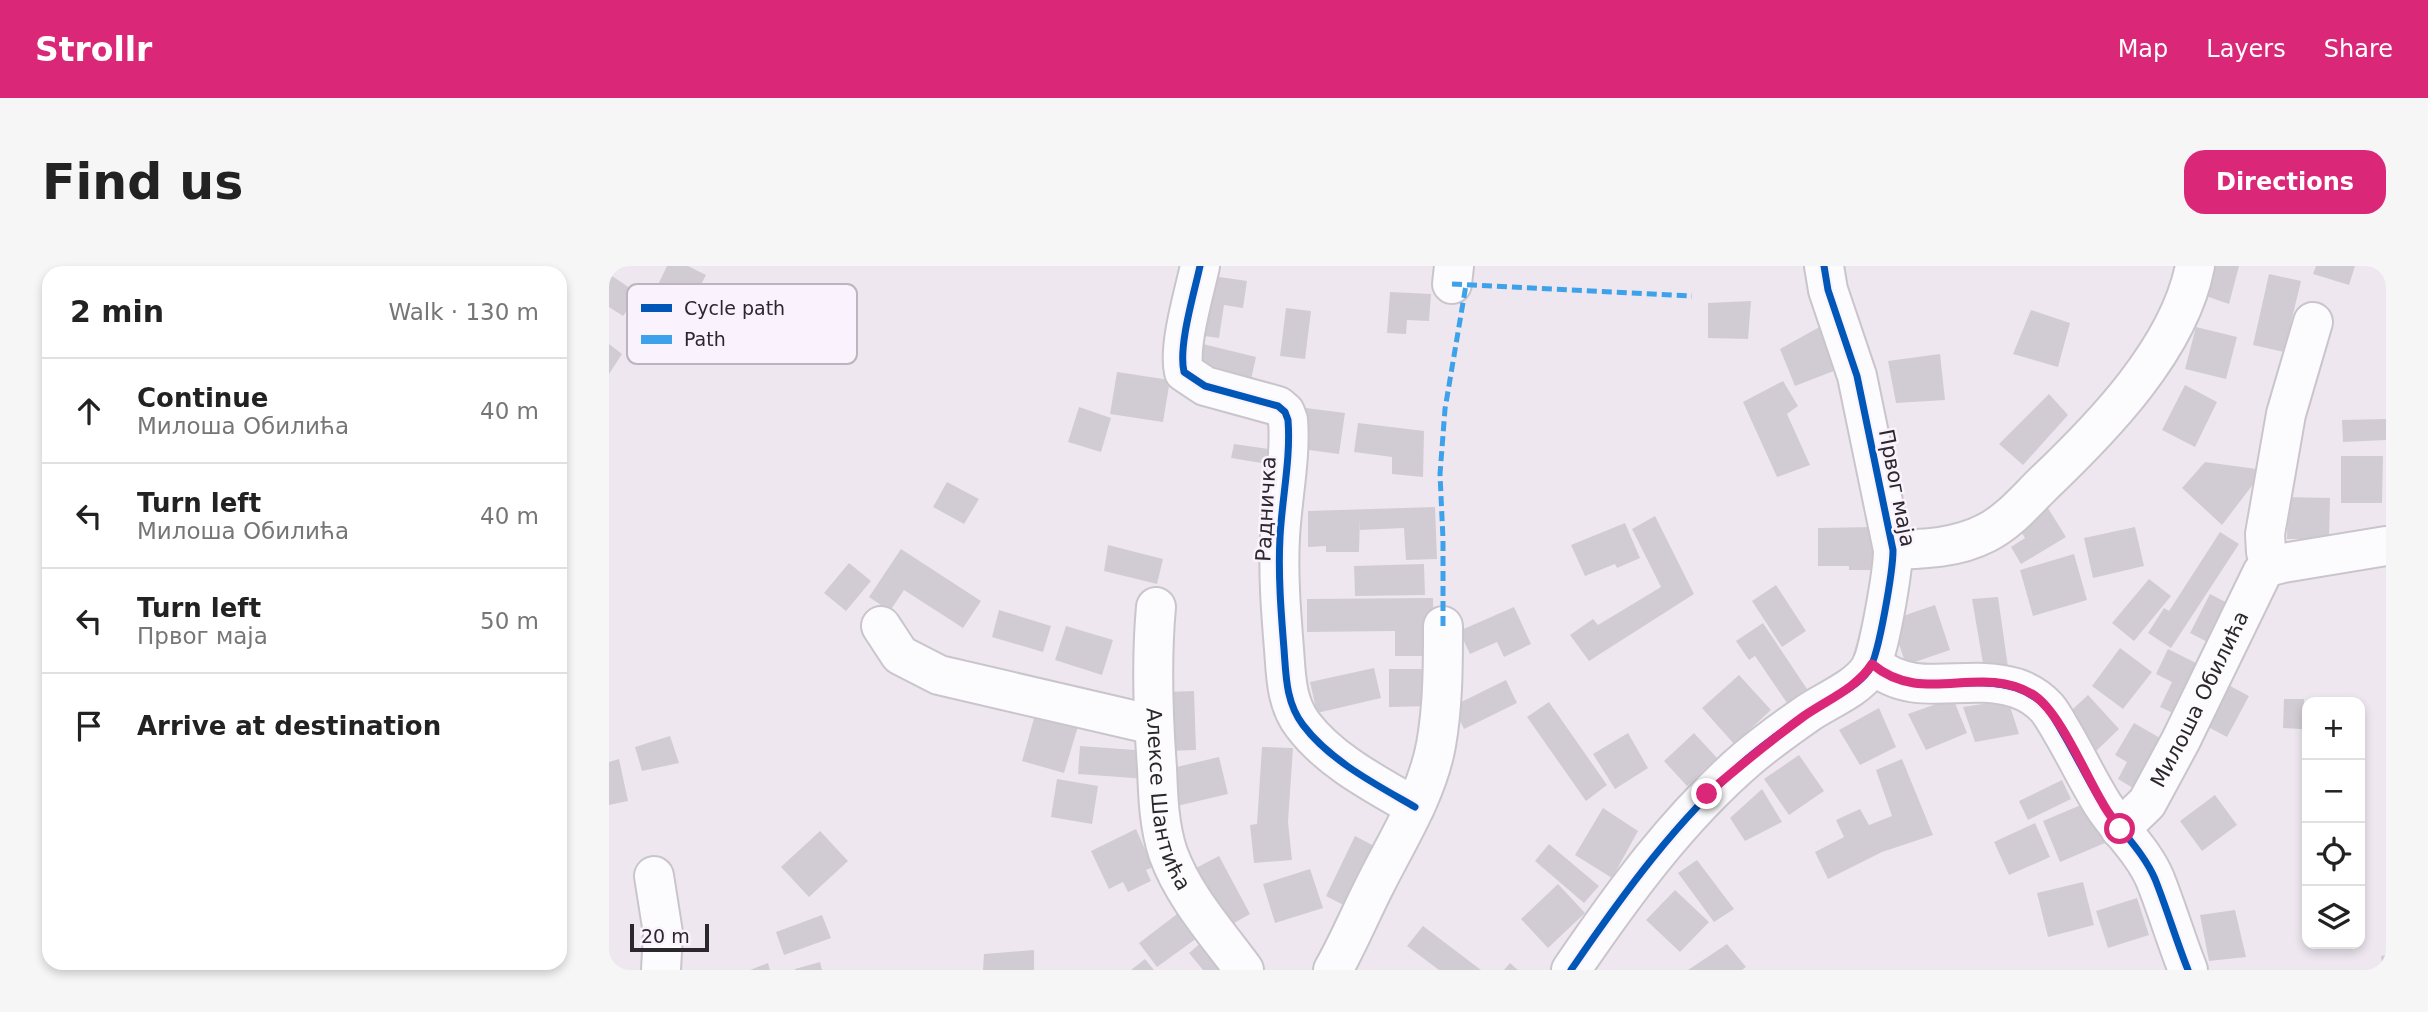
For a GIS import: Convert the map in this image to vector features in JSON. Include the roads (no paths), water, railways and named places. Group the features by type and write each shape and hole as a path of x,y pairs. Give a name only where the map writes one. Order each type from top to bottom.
{"street":[{"name":"Радничка","path":"1200,266 1187,329 1182,364 1184,372 1205,386 1278,407 1285,412 1288,420 1280,538 1281,614 1291,708 1328,750 1367,779 1415,807"},
{"name":"Првог маја","path":"1824,266 1828,290 1857,376 1893,550 1892,570 1872,664"},
{"path":"1893,550 1955,545 1987,533 2006,520 2099,429 2137,384 2185,303 2195,266"},
{"path":"2312,322 2286,414 2265,534 2266,552 2271,566 2386,546"},
{"name":"Милоша Обилића","path":"2120,829 2147,803 2181,740 2255,583 2263,571 2271,566"},
{"name":"Алексе Шантића","path":"1156,607 1152,656 1154,725 1159,804 1168,852 1194,903 1244,970"},
{"path":"881,626 900,655 939,675 1154,725"},
{"path":"1332,970 1415,807 1436,747 1443,679 1443,626"},
{"path":"1571,970 1653,858 1707,794 1751,755 1862,678 1872,664 1883,673 1910,684 1969,681 1997,683 2033,695 2049,710 2103,804 2143,855 2155,879 2188,970"},
{"path":"654,876 663,933 661,970"}]}
